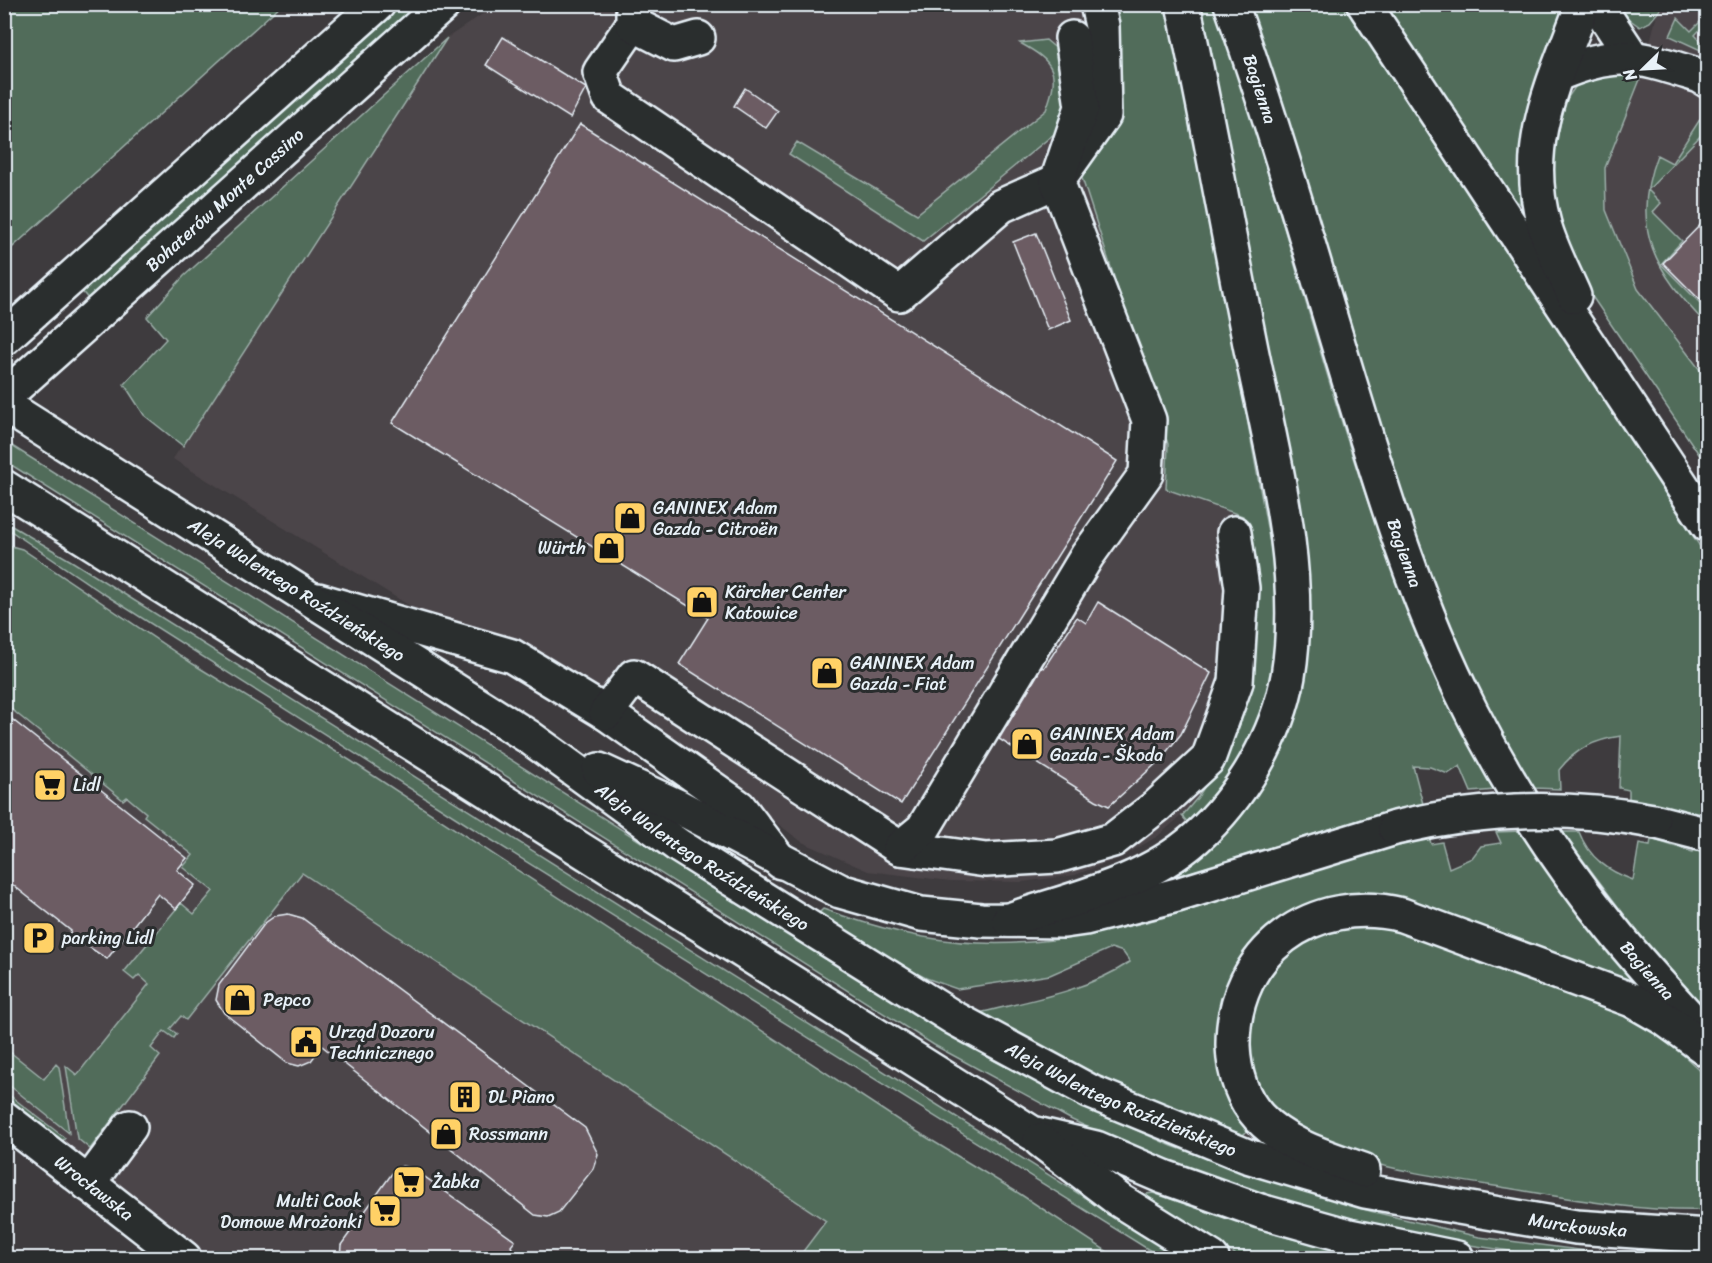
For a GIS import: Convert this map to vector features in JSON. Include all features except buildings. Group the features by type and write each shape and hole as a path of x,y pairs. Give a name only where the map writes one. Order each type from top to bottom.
{"main road":[{"path":"4,338 378,4"},
{"name":"Bohaterów Monte Cassino","path":"4,397 444,4"},
{"path":"698,38 674,45 633,14 600,72 609,97 899,294 1001,206 1057,181 1104,115 1102,26 1097,4"},
{"path":"1010,920 1137,878 1167,861 1198,837 1230,801 1257,760 1283,702 1288,676 1293,640 1293,587 1280,493 1184,4"},
{"name":"Bagienna","path":"1231,4 1270,118 1402,551 1450,668 1493,753 1558,856 1612,930 1707,1038"},
{"path":"1364,4 1707,525"},
{"path":"1583,4 1537,137 1538,198 1545,226 1601,365"},
{"path":"1597,4 1632,57"},
{"path":"900,848 923,829 1087,556 1146,474 1149,420 1057,181 1082,107 1072,38"},
{"path":"1558,74 1603,58 1632,57 1700,76 1707,81"},
{"name":"Aleja Walentego Roździeńskiego","path":"4,405 529,737 679,846 944,1012 1050,1072 1153,1120 1247,1156 1365,1191 1449,1203"},
{"path":"4,487 1032,1133 1119,1200 1212,1258"},
{"path":"606,713 634,676 900,848 986,860 1057,856 1113,840 1157,806 1208,759 1236,682 1242,588 1234,534"},
{"path":"303,596 512,656 606,713 739,807 781,862"},
{"path":"529,737 677,806 840,891 895,908 954,918 1064,921 1116,911 1395,828 1478,813 1562,811 1653,821 1707,835"},
{"path":"1449,1203 1308,1149 1281,1135 1259,1117 1249,1105 1238,1082 1234,1059 1233,1030 1238,1004 1256,966 1286,934 1330,914 1341,912 1379,910 1402,915 1632,1000 1665,1019 1707,1050"},
{"name":"Wrocławska","path":"4,1118 184,1258"},
{"path":"88,1184 130,1127"},
{"path":"1032,1133 1096,1148 1164,1177 1260,1211 1371,1242 1457,1258"},
{"name":"Murckowska","path":"1449,1203 1576,1227 1707,1236"}],"shaded area":[{"path":"496,5 1084,5 1093,105 1082,178 1168,444 1166,489 1243,516 1247,533 1222,759 1189,809 1158,836 1122,857 1075,875 1022,882 951,881 868,871 802,842 584,677 507,638 431,619 173,459 447,38"},
{"path":"1657,5 1707,5 1707,379 1638,289 1606,210 1605,168 1641,77 1659,7"},
{"path":"4,704 123,799 127,797 146,813 144,816 291,865 827,1221 798,1258 206,1258 5,1101"}],"green space":[{"path":"5,4 280,4 281,5 5,254"},
{"path":"1213,4 1246,103 1336,404 1369,504 1405,602 1446,697 1495,790 1471,792 1460,766 1448,774 1430,767 1413,766 1423,804 1369,817 1178,876 1175,872 1298,687 1200,5"},
{"path":"399,5 421,5 90,301 80,289"},
{"path":"1111,5 1171,5 1276,576 1275,650 1262,710 1251,738 1235,766 1189,824 1182,816 1198,797 1222,759 1247,533 1243,516 1166,489 1168,444 1082,178 1117,118 1120,42"},
{"path":"1248,5 1343,5 1707,557 1707,817 1629,800 1629,790 1619,788 1621,736 1587,746 1565,762 1559,770 1560,789 1533,788 1482,696 1452,630 1409,522 1291,132"},
{"path":"1386,5 1568,5 1521,174 1520,204 1512,197"},
{"path":"1617,5 1664,5 1650,22 1640,27 1622,14"},
{"path":"1707,15 1707,22 1695,35 1707,48 1705,52 1670,36 1678,18 1691,31"},
{"path":"447,38 183,446 144,415 124,384 166,339 147,317 184,276"},
{"path":"1046,40 1066,57 1073,114 1060,129 923,241 789,154 797,142 917,214 1046,110 1053,86 1051,69 1041,56 1020,43"},
{"path":"1597,72 1641,77 1605,168 1606,210 1638,289 1707,379 1707,466 1583,283 1560,236 1551,162 1566,100 1580,80"},
{"path":"1704,113 1707,115 1707,129 1648,190 1661,203 1653,212 1682,241 1661,264 1707,310 1707,325 1689,306 1661,267 1652,248 1647,227 1646,205 1649,181 1657,155 1672,163"},
{"path":"4,441 902,1006 995,1061 1087,1108 1172,1146 1270,1181 1370,1211 1479,1237 1618,1255 1707,1258 1572,1258 1443,1241 1300,1208 1189,1170 1072,1120 934,1045 5,461"},
{"path":"10,525 73,562 1181,1258 1162,1258 477,831 101,592 8,529"},
{"path":"4,544 22,549 193,664 351,761 898,1120 1020,1194 1117,1258 798,1258 826,1221 302,873 186,1020 181,1016 170,1029 177,1034 174,1038 164,1031 151,1048 160,1056 90,1149 77,1138 66,1066 77,1075 149,984 139,975 134,980 124,972 181,903 194,914 213,891 183,867 193,855 144,816 146,813 127,797 123,800 5,704"},
{"path":"1521,831 1563,892 1630,976 1629,980 1391,896 1353,894 1317,902 1284,918 1256,941 1235,969 1221,1003 1216,1039 1221,1077 1232,1105 1248,1130 1242,1136 1123,1089 979,1013 1057,994 1094,981 1130,962 1123,952 1111,948 1050,975 957,989 904,967 823,918 820,912 823,909 880,927 958,942 1034,942 1091,934 1148,921 1429,836 1431,844 1442,842 1449,868 1472,858 1481,846 1501,843 1496,832"},
{"path":"1562,832 1579,832 1588,849 1600,862 1633,880 1639,844 1650,846 1651,839 1693,852 1695,848 1707,852 1707,1011 1638,933"},
{"path":"1353,926 1382,927 1400,932 1589,998 1652,1026 1707,1077 1707,1210 1659,1209 1610,1204 1406,1171 1337,1152 1288,1124 1266,1101 1253,1072 1249,1040 1255,1009 1270,976 1291,952 1318,937"},
{"path":"5,1048 44,1079 56,1064 59,1067 69,1133 5,1082"},
{"path":"4,1091 65,1138 60,1144 5,1101"},
{"path":"1153,1193 1277,1235 1374,1258 1241,1258 1150,1201 1146,1194"}],"place":[{"name":"GANINEX Adam Gazda - Citroën","path":"630,518"},
{"name":"Würth","path":"609,548"},
{"name":"Kärcher Center Katowice","path":"702,602"},
{"name":"GANINEX Adam Gazda - Fiat","path":"827,673"},
{"name":"GANINEX Adam Gazda - Škoda","path":"1027,744"},
{"name":"Lidl","path":"50,785"},
{"name":"parking Lidl","path":"39,938"},
{"name":"Pepco","path":"240,1000"},
{"name":"Urząd Dozoru Technicznego","path":"306,1042"},
{"name":"DL Piano","path":"465,1097"},
{"name":"Rossmann","path":"446,1134"},
{"name":"Żabka","path":"409,1182"},
{"name":"Multi Cook Domowe Mrożonki","path":"385,1211"}]}
